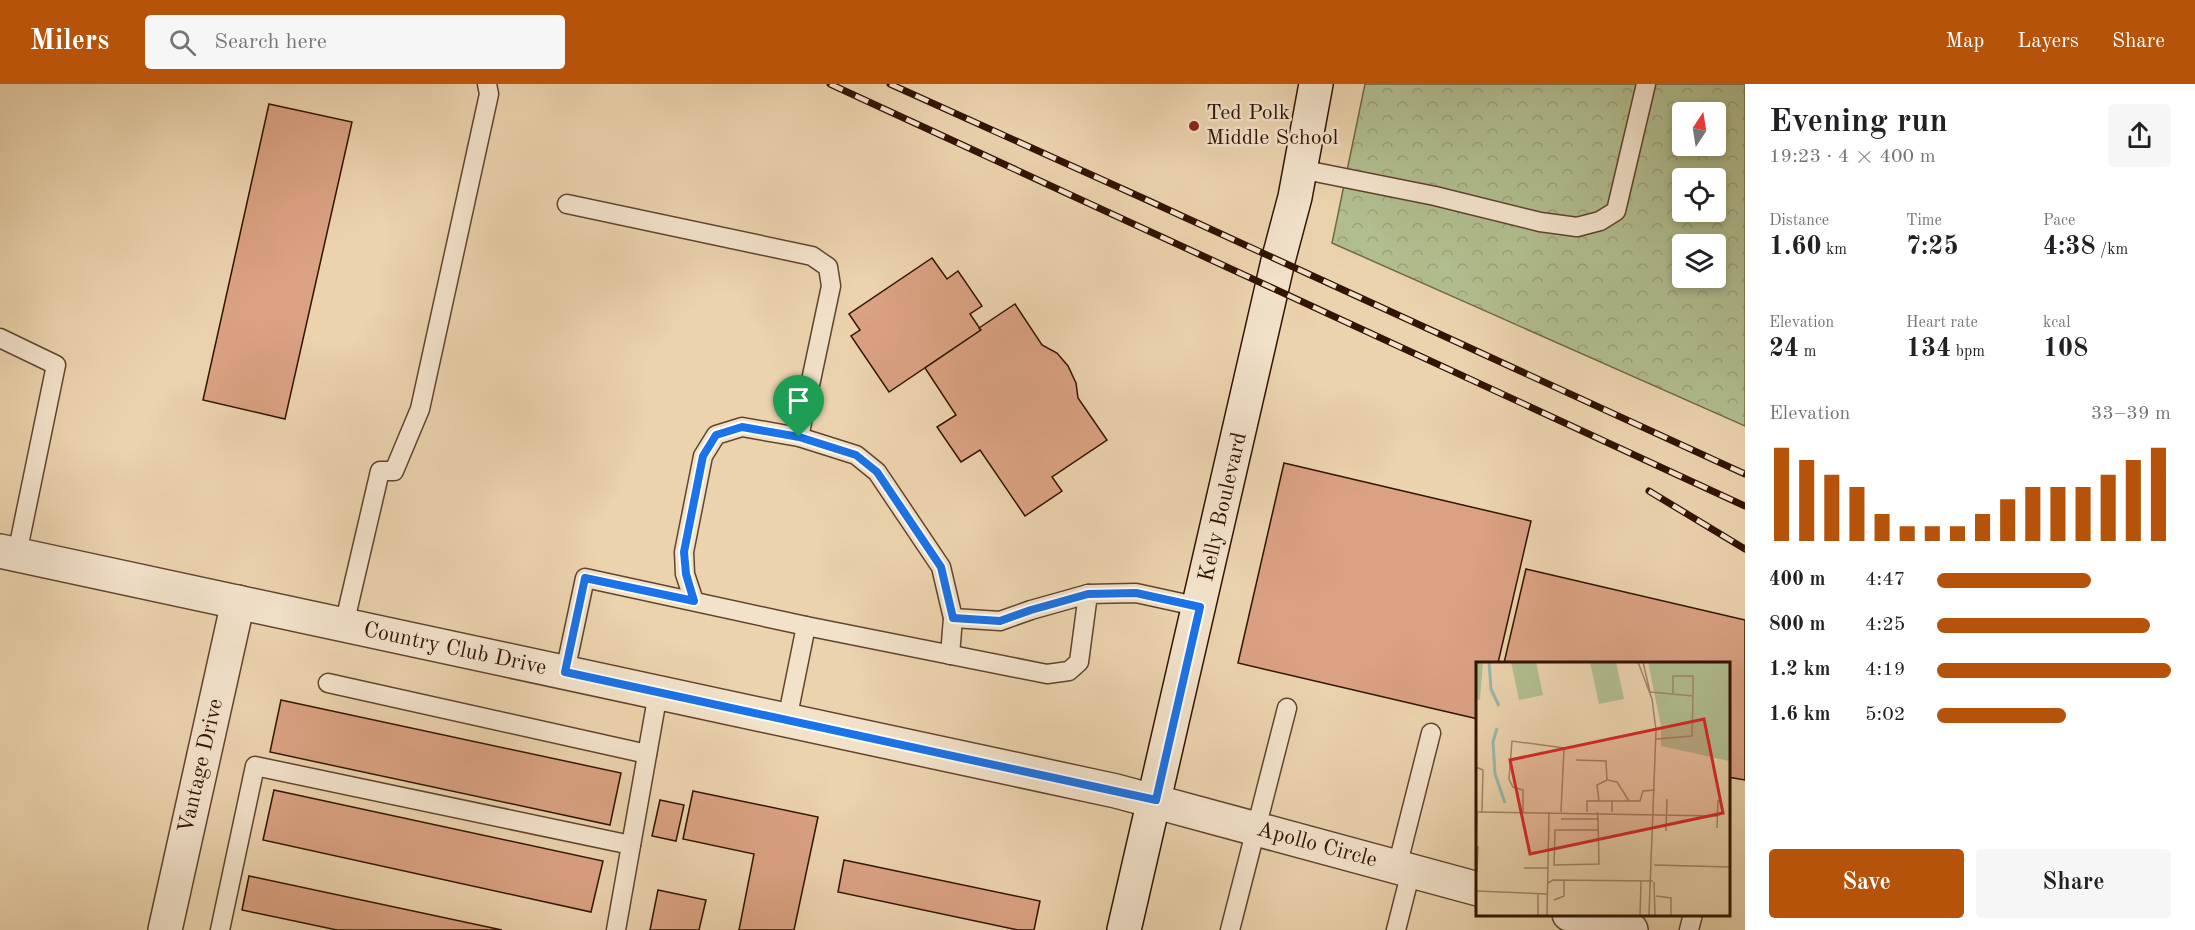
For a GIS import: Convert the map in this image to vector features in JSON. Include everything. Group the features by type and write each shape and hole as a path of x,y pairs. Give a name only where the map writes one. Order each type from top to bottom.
{"street":[{"name":"Kelly Boulevard","path":"1124,930 1156,800 1278,261 1295,198 1316,84"},
{"name":"Country Club Drive","path":"9,553 1156,800"},
{"name":"Vantage Drive","path":"165,930 238,602"},
{"name":"Apollo Circle","path":"1156,800 1476,888"},
{"path":"1571,919 1631,930"}],"lane":[{"path":"344,625 380,471 394,471 420,409 489,94 487,84"},
{"path":"1300,169 1436,196 1533,220 1577,227 1600,221 1616,210 1646,84"},
{"path":"567,204 812,256 828,267 831,286 799,437"},
{"path":"0,338 56,365 9,553"},
{"path":"694,601 686,574 684,552 703,456 716,435 742,427 799,437 856,455 877,472 941,567 953,618 950,655"},
{"path":"565,672 585,578 806,626 1047,674 1068,671 1078,662 1088,594"},
{"path":"953,618 1000,621 1088,594 1136,593 1200,607"},
{"path":"787,720 806,626"},
{"path":"328,683 647,754"},
{"path":"616,930 658,693"},
{"path":"1230,930 1287,708"},
{"path":"1396,930 1404,869 1431,733"},
{"path":"220,930 255,766 631,845"},
{"path":"1689,930 1693,915"}],"green space":[{"path":"1365,84 1745,84 1745,426 1332,243"}],"building":[{"path":"269,104 352,122 285,419 203,400"},
{"path":"932,258 947,279 958,271 982,306 970,314 981,330 889,392 851,336 860,330 849,314"},
{"path":"1015,304 1042,345 1057,353 1068,366 1076,383 1078,398 1107,440 1052,477 1062,491 1025,516 980,450 961,462 937,427 956,415 925,368"},
{"path":"1284,463 1531,521 1498,662 1476,662 1476,719 1238,663"},
{"path":"1526,569 1745,620 1745,780 1730,777 1730,662 1504,662"},
{"path":"281,700 621,773 610,825 270,752"},
{"path":"274,790 603,861 591,912 263,840"},
{"path":"693,791 818,817 794,930 739,930 754,854 683,839"},
{"path":"660,800 684,805 676,841 652,836"},
{"path":"844,860 1040,901 1034,930 1018,930 838,892"},
{"path":"249,876 502,930 337,930 242,910"},
{"path":"658,890 706,900 699,930 650,930"}],"railway":[{"path":"830,84 1745,506"},
{"path":"890,84 1745,474"},
{"path":"1649,491 1745,549"}],"place":[{"name":"Ted Polk Middle School","path":"1194,126"}],"route":[{"path":"742,427 799,437 856,455 877,472 941,567 953,618 1000,621 1088,594 1136,593 1200,607 1156,800 565,672 585,578 694,601 686,574 684,552 703,456 716,435 742,427"}]}
